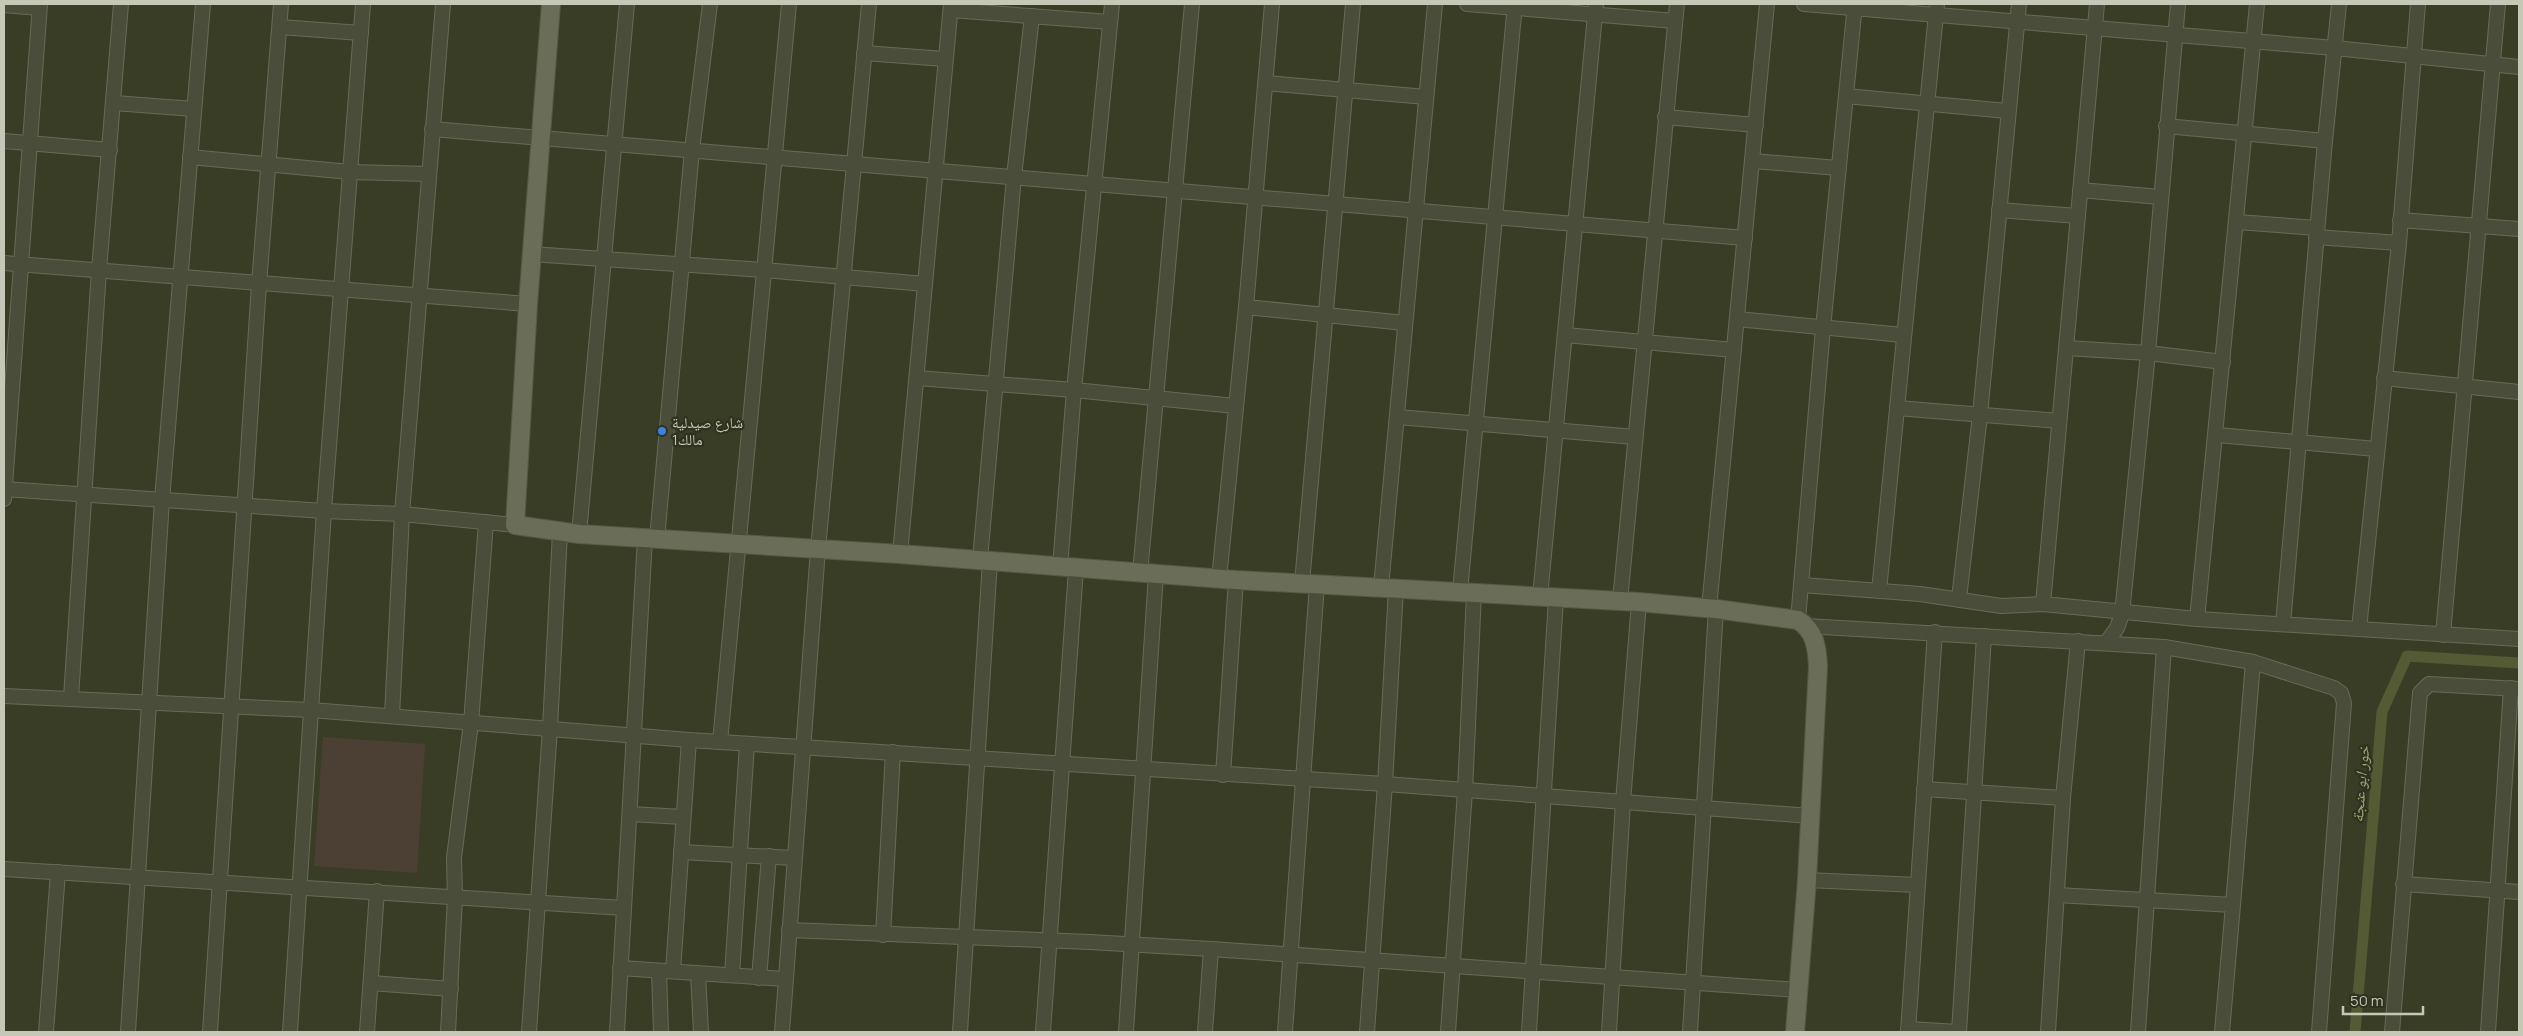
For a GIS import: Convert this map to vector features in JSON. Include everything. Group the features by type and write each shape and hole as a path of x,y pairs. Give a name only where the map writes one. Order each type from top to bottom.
{"main road":[{"path":"551,4 531,254 515,525 579,534 900,554 1218,579 1639,602 1712,608 1802,623 1814,638 1818,666 1807,880 1795,1032"}],"street":[{"path":"71,698 99,270 122,4"},
{"path":"128,1032 162,500 203,4"},
{"path":"210,1032 259,284 282,4"},
{"path":"290,1032 324,511 363,4"},
{"path":"392,716 402,514 443,4"},
{"path":"579,534 627,4"},
{"path":"617,1032 634,736 651,539 682,264 692,150 710,4"},
{"path":"720,742 789,4"},
{"path":"782,1032 788,930 818,549 869,4"},
{"path":"1043,1032 1061,764 1074,390 1096,183 1112,4"},
{"path":"1126,1032 1143,769 1155,397 1176,190 1192,4"},
{"path":"1218,579 1246,307 1272,4"},
{"path":"1286,1032 1303,780 1309,584 1326,314 1353,4"},
{"path":"1367,1032 1385,784 1389,588 1398,417 1415,210 1436,4"},
{"path":"1468,4 1596,8 1675,21"},
{"path":"1620,601 1634,437 1677,4"},
{"path":"1690,1032 1705,807 1712,608 1767,4"},
{"path":"1804,4 1936,10 2017,22 2095,30 2335,48 2519,67"},
{"path":"1959,599 1980,415 2007,111 2019,4"},
{"path":"2043,604 2097,4"},
{"path":"2106,643 2117,628 2122,614 2148,353 2166,126 2178,4"},
{"path":"2197,619 2217,435 2257,4"},
{"path":"2282,624 2339,4"},
{"path":"2359,630 2376,449 2399,243 2418,4"},
{"path":"2443,635 2463,386 2498,4"},
{"path":"4,5 40,6 4,492 402,514 515,525"},
{"path":"1448,1032 1465,791 1467,592 1476,424 1514,6"},
{"path":"1855,6 1823,328 1802,585 1802,623 2164,647 2253,662 2334,688 2341,693 2344,703 2319,1032"},
{"path":"900,554 934,172 951,7 1028,12 1110,22"},
{"path":"1529,1032 1542,798 1548,598 1556,431 1596,8"},
{"path":"1879,591 1936,10"},
{"path":"960,1032 978,758 985,560 996,385 1028,12"},
{"path":"280,27 361,34"},
{"path":"864,54 945,59"},
{"path":"1266,83 1426,97"},
{"path":"1846,96 2007,111"},
{"path":"114,103 194,109"},
{"path":"1665,117 1756,125"},
{"path":"2166,126 2325,141"},
{"path":"432,129 774,156 934,172 1335,202 1745,238"},
{"path":"4,141 110,150"},
{"path":"190,157 350,172 429,174"},
{"path":"1753,161 1838,168"},
{"path":"2080,190 2160,197"},
{"path":"1999,210 2078,216"},
{"path":"2400,220 2519,229"},
{"path":"2237,222 2399,243"},
{"path":"531,254 764,270 925,284"},
{"path":"4,263 528,304"},
{"path":"1246,307 1405,323"},
{"path":"1737,319 1903,335"},
{"path":"1565,335 1734,350"},
{"path":"2066,348 2148,353 2223,362"},
{"path":"917,378 1155,397 1235,406"},
{"path":"2384,378 2519,392"},
{"path":"1897,408 2059,421"},
{"path":"1398,417 1634,437"},
{"path":"2217,435 2376,449"},
{"path":"448,1032 455,897 454,858 471,723 486,522"},
{"path":"529,1032 550,728 560,532"},
{"path":"1223,775 1236,580"},
{"path":"1802,585 1959,599 2001,606 2043,604 2122,614 2519,639"},
{"path":"1609,1032 1623,802 1639,602"},
{"path":"1935,632 1908,1030 1958,1032 1976,793 1984,636"},
{"path":"2048,1032 2063,798 2078,641"},
{"path":"2138,1032 2164,647"},
{"path":"2222,1032 2253,662"},
{"path":"2392,1032 2420,693 2428,684 2515,688 2488,1032"},
{"path":"4,696 311,710 688,740 1385,784 1542,798 1705,807 1811,816"},
{"path":"661,1032 666,971 681,852 688,740"},
{"path":"732,974 747,744"},
{"path":"882,935 893,752"},
{"path":"1924,789 2063,798"},
{"path":"630,814 683,817"},
{"path":"681,852 794,858"},
{"path":"759,978 769,856"},
{"path":"4,868 624,908"},
{"path":"46,1032 58,872"},
{"path":"1807,880 1917,886"},
{"path":"2403,884 2519,892"},
{"path":"367,1032 377,891"},
{"path":"2057,895 2233,905"},
{"path":"788,930 1132,944 1798,990"},
{"path":"1205,1032 1211,949"},
{"path":"620,968 785,979"},
{"path":"698,973 701,1032"},
{"path":"371,984 451,989"}],"shaded area":[{"path":"323,737 425,744 417,873 314,866"}],"waterway":[{"name":"خور ابو عنجة","path":"2355,1032 2382,712 2407,656 2519,663"}],"place":[{"name":"شارع صيدلية مالك1","path":"662,431"}]}
